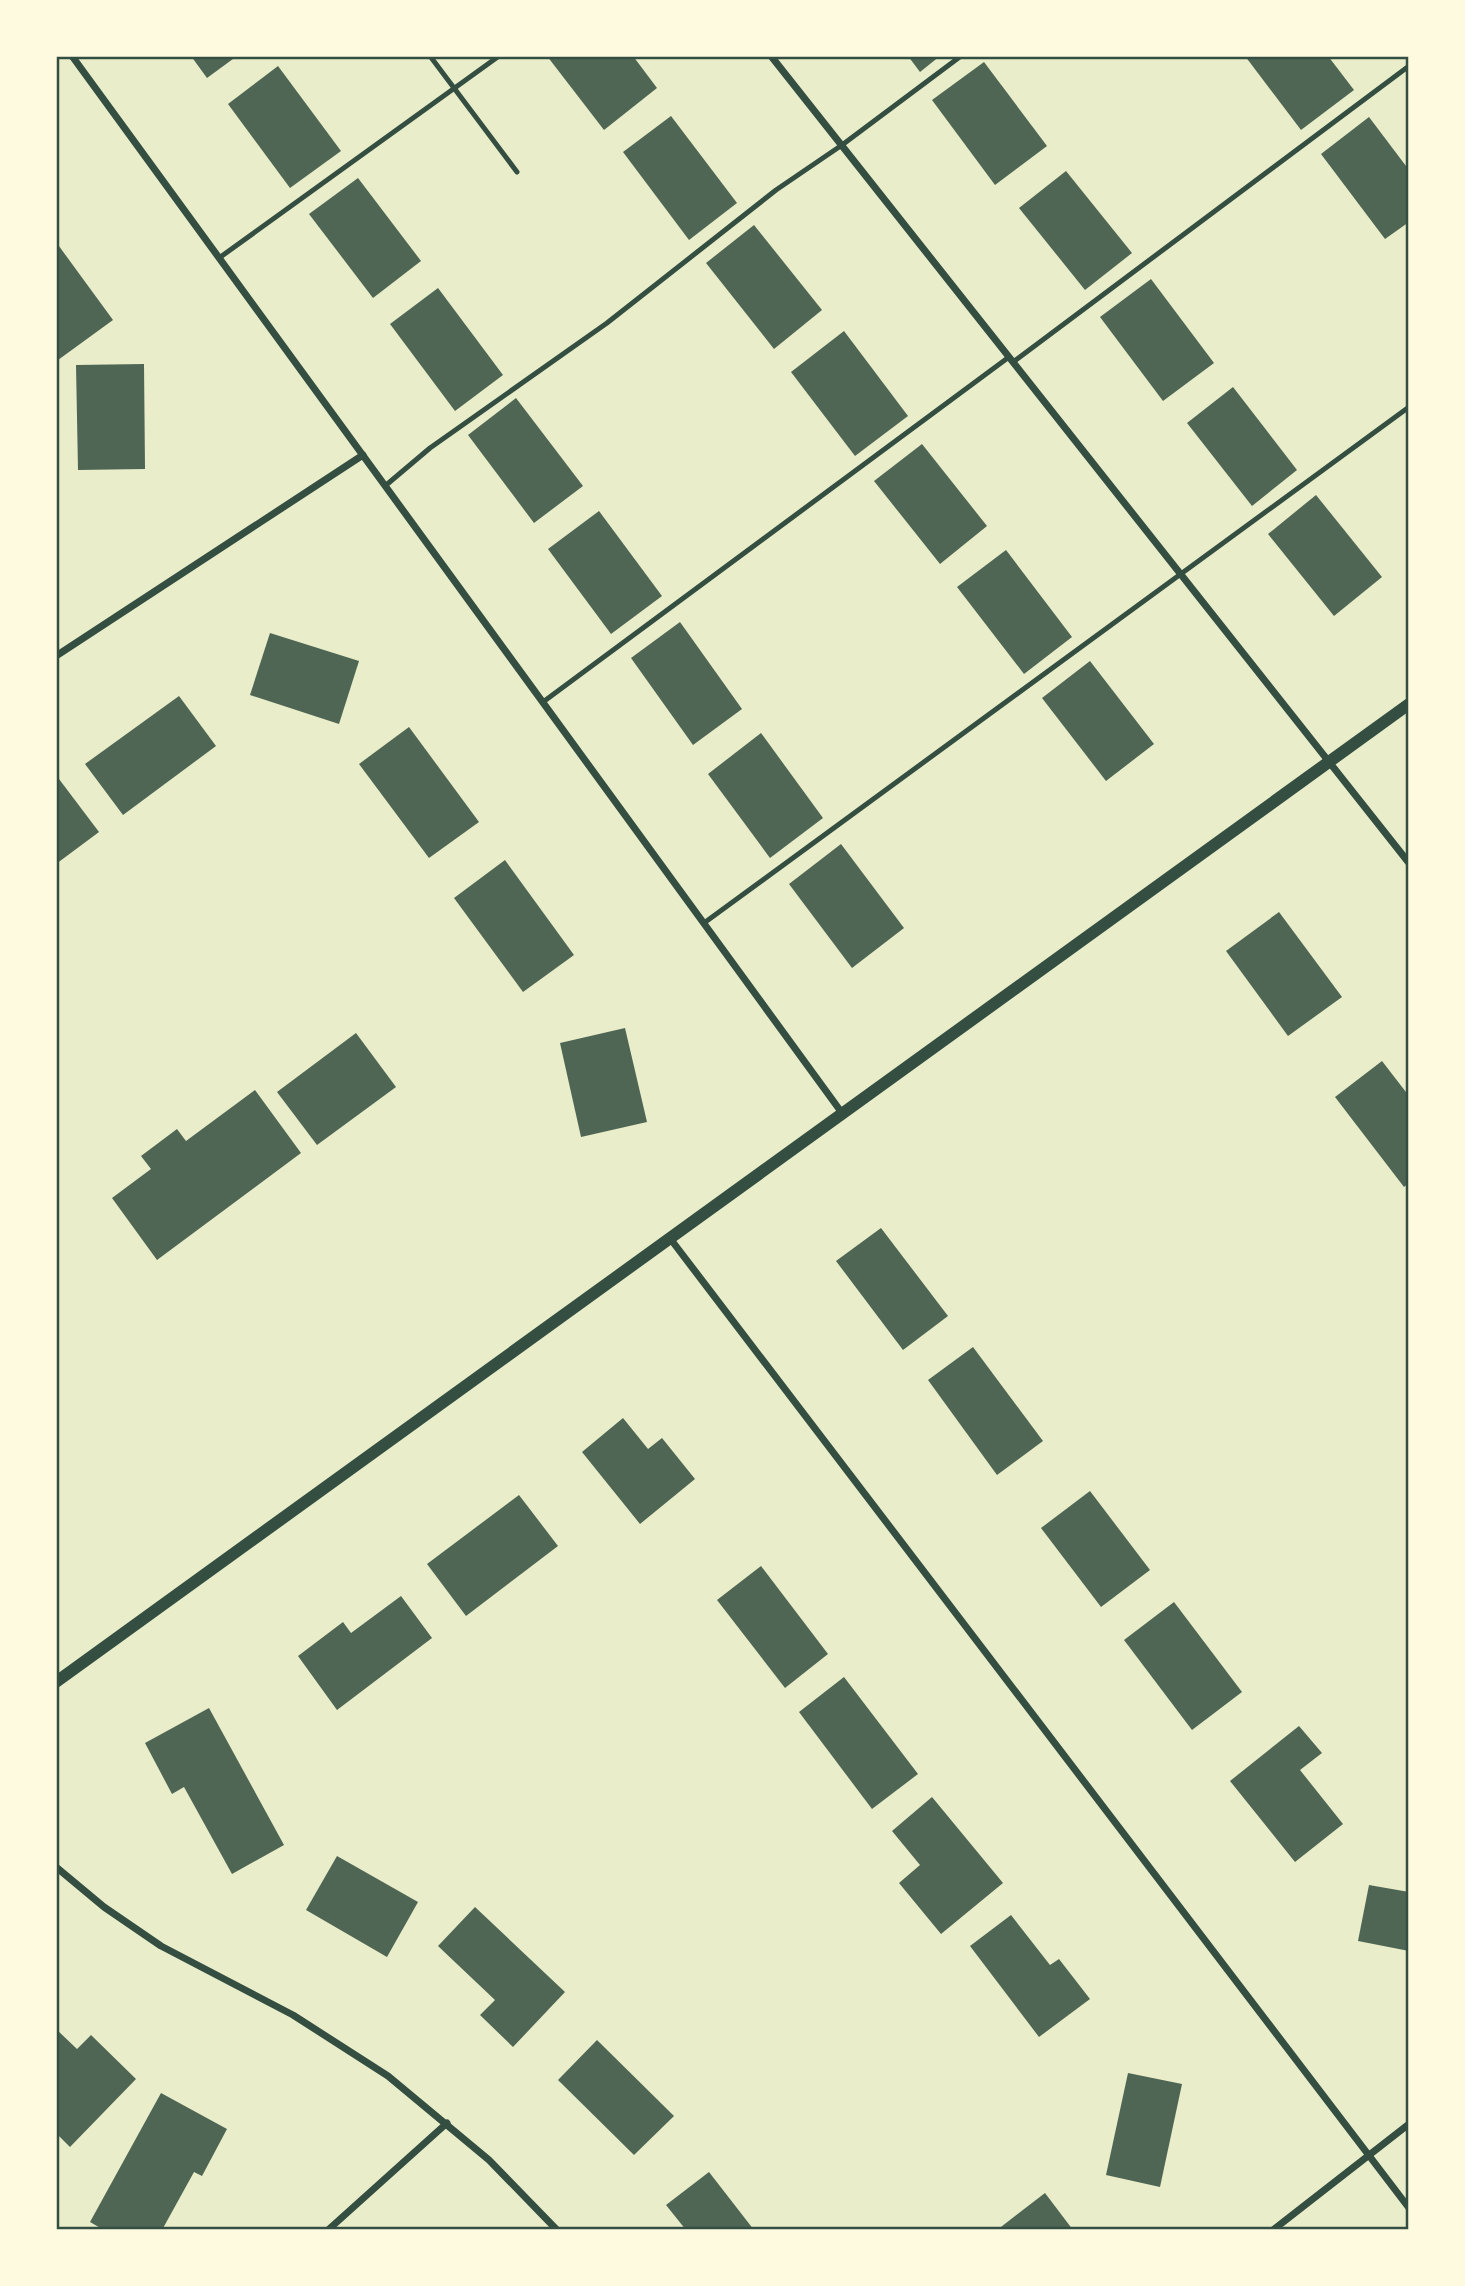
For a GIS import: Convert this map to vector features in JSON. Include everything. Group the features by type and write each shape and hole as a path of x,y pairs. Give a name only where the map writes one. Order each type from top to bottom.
{"street":[{"path":"72,56 842,1113"},
{"path":"771,56 1409,863"},
{"path":"56,656 363,455"},
{"path":"56,1682 668,1237 1409,704"},
{"path":"668,1237 1409,2208"},
{"path":"56,1867 104,1907 161,1946 293,2015 388,2076 489,2160 557,2230"},
{"path":"328,2230 447,2123"},
{"path":"1273,2230 1409,2124"}],"lane":[{"path":"429,56 517,172"},
{"path":"219,258 499,56"},
{"path":"385,486 430,449 607,323 776,190 842,145 961,56"},
{"path":"543,702 1409,66"},
{"path":"704,923 1409,407"}],"building":[{"path":"191,56 237,56 207,78"},
{"path":"547,56 633,56 657,88 604,130"},
{"path":"908,56 940,56 920,72"},
{"path":"1245,56 1328,56 1354,90 1301,130"},
{"path":"984,62 1047,146 995,185 932,100"},
{"path":"278,66 341,151 290,188 228,104"},
{"path":"671,116 737,203 689,240 623,152"},
{"path":"1369,117 1409,170 1409,222 1385,239 1321,154"},
{"path":"1066,171 1132,253 1085,290 1019,208"},
{"path":"358,178 421,261 373,298 309,214"},
{"path":"754,225 822,310 774,349 706,263"},
{"path":"56,242 113,320 58,360 56,357"},
{"path":"1151,279 1214,363 1163,401 1100,317"},
{"path":"438,288 503,375 455,411 390,324"},
{"path":"844,331 908,416 855,456 791,372"},
{"path":"144,364 145,469 78,470 76,365"},
{"path":"1233,387 1297,470 1252,506 1187,423"},
{"path":"516,398 583,486 534,523 468,435"},
{"path":"922,444 987,526 940,564 874,481"},
{"path":"1316,495 1382,577 1334,616 1268,534"},
{"path":"599,511 662,596 611,634 548,549"},
{"path":"1006,550 1072,637 1024,674 957,587"},
{"path":"680,622 742,709 693,745 631,658"},
{"path":"270,633 359,661 339,724 250,695"},
{"path":"1090,661 1154,744 1106,781 1042,698"},
{"path":"179,696 216,746 123,815 85,764"},
{"path":"409,727 479,822 429,858 359,764"},
{"path":"761,733 823,818 770,858 708,774"},
{"path":"59,779 99,832 56,864 56,782"},
{"path":"841,844 904,928 852,968 789,884"},
{"path":"505,860 574,955 523,992 454,898"},
{"path":"1279,912 1342,997 1288,1036 1226,951"},
{"path":"625,1028 647,1122 581,1137 560,1043"},
{"path":"356,1033 396,1087 317,1145 277,1092"},
{"path":"1382,1061 1409,1096 1409,1183 1404,1187 1335,1097"},
{"path":"255,1090 301,1153 157,1260 112,1198 151,1169 141,1156 177,1129 186,1141"},
{"path":"881,1228 948,1316 903,1350 836,1261"},
{"path":"973,1347 1043,1441 997,1475 928,1380"},
{"path":"623,1418 648,1449 662,1438 695,1479 640,1524 582,1452"},
{"path":"1090,1491 1150,1570 1101,1607 1041,1528"},
{"path":"519,1495 558,1546 466,1616 427,1564"},
{"path":"761,1566 828,1654 785,1688 717,1600"},
{"path":"401,1596 432,1638 337,1710 298,1656 343,1622 351,1633"},
{"path":"1174,1602 1242,1692 1192,1730 1124,1640"},
{"path":"844,1677 918,1774 872,1809 799,1712"},
{"path":"209,1708 284,1845 232,1874 184,1787 172,1794 145,1743"},
{"path":"1299,1726 1322,1753 1300,1770 1343,1824 1295,1862 1230,1781"},
{"path":"932,1797 1003,1883 941,1934 899,1883 920,1865 892,1831"},
{"path":"337,1856 418,1902 387,1957 306,1910"},
{"path":"1369,1885 1409,1892 1409,1951 1358,1941"},
{"path":"475,1907 565,1992 513,2047 480,2015 495,2000 438,1946"},
{"path":"1011,1915 1050,1965 1059,1959 1090,1999 1039,2037 970,1946"},
{"path":"56,2029 77,2049 91,2035 136,2079 70,2147 56,2133"},
{"path":"597,2040 674,2116 634,2155 558,2080"},
{"path":"1128,2073 1182,2084 1160,2187 1106,2175"},
{"path":"161,2093 227,2129 202,2176 194,2172 162,2230 104,2230 90,2222"},
{"path":"709,2172 754,2230 686,2230 666,2205"},
{"path":"1045,2193 1073,2230 997,2230"}]}
